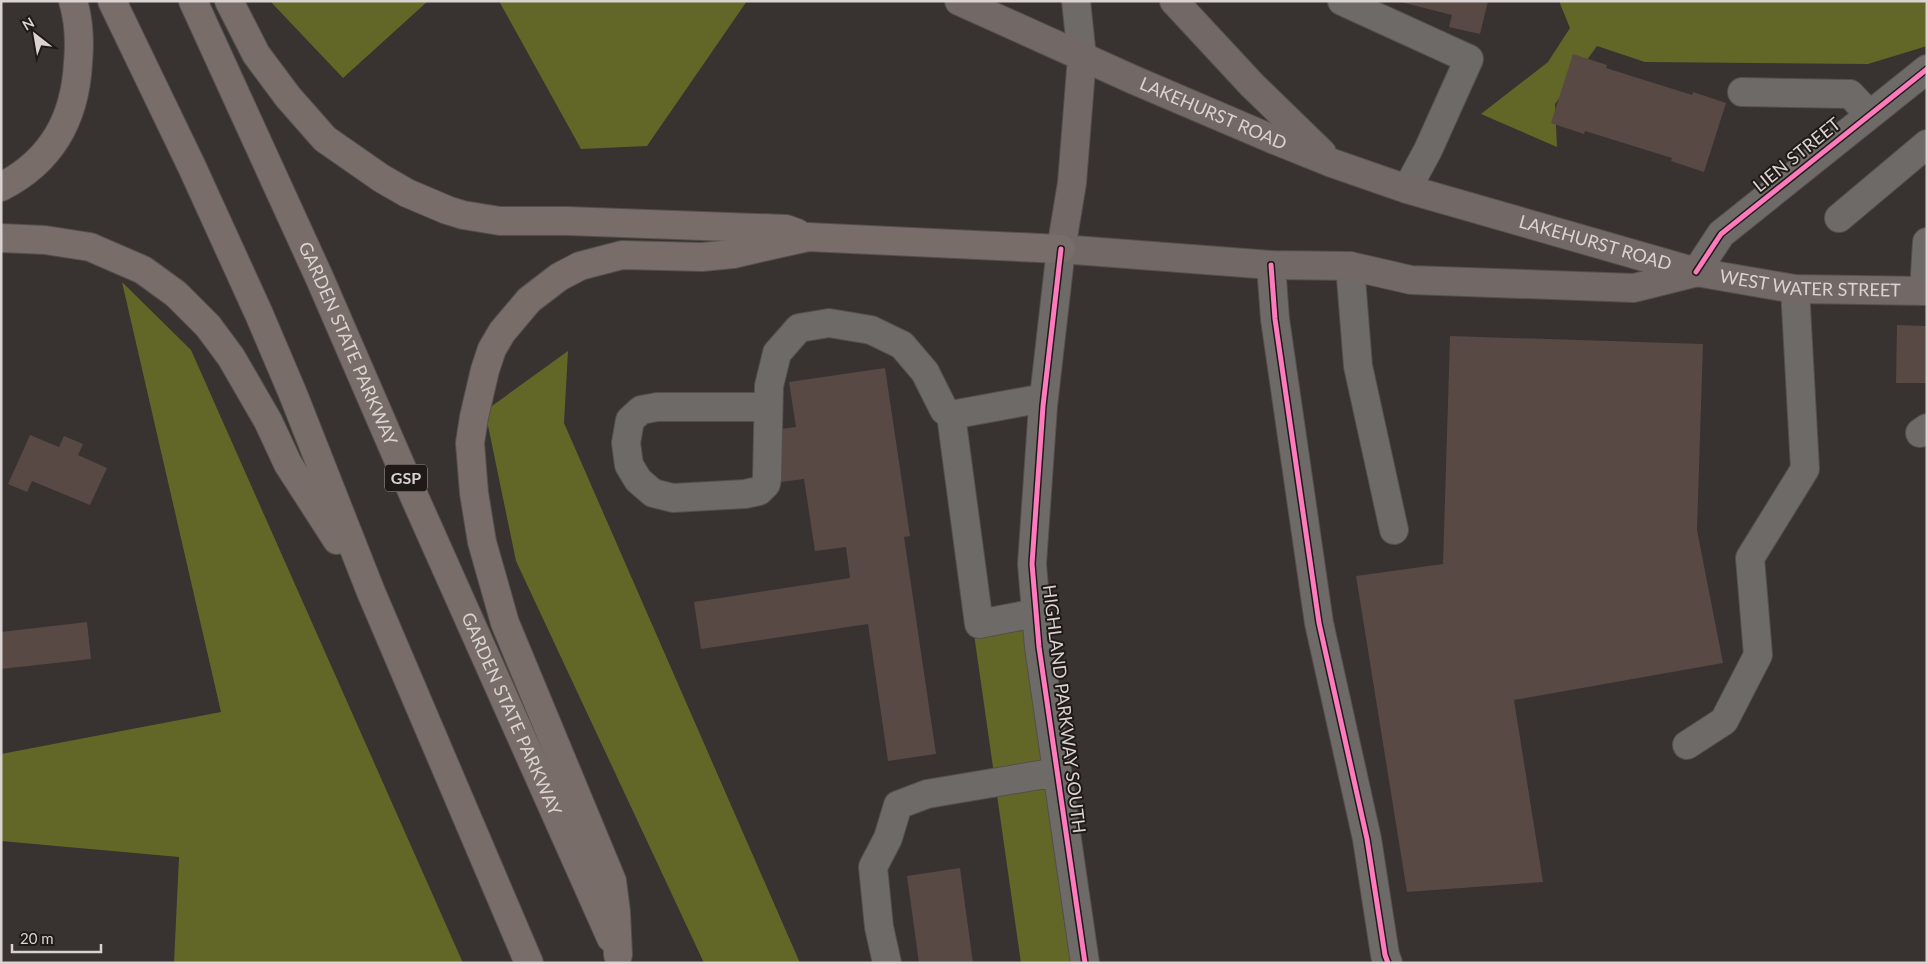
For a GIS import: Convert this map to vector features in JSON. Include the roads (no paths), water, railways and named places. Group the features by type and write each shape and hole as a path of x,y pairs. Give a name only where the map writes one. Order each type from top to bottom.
{"highway":[{"path":"1,187 17,179 42,158 53,145 68,116 77,83 79,52 78,23 73,1"},
{"path":"112,1 192,166 259,314 371,592 529,963"},
{"name":"GARDEN STATE PARKWAY","path":"193,1 316,270 414,496 620,959"},
{"path":"228,1 262,62 288,97 325,139 381,178 407,193 446,210 463,215 500,221 567,221 786,229 808,237"},
{"path":"620,959 612,881 505,623 482,542 470,443 485,370 497,340 519,310 544,287 580,266 622,255 702,257 733,254 808,237 1061,249"},
{"path":"1,238 45,240 90,247 142,270 176,294 193,310 208,326 231,357 268,421 288,464 371,592"}],"main road":[{"name":"LAKEHURST ROAD","path":"959,1 1082,57 1332,163 1406,189 1696,272"},
{"path":"1174,1 1252,85 1332,163"},
{"path":"1061,249 1072,183 1082,57"},
{"name":"LAKEHURST ROAD","path":"1061,249 1271,265 1350,266 1411,280 1634,288 1696,272"},
{"name":"WEST WATER STREET","path":"1696,272 1796,289 1926,291"}],"street":[{"path":"1076,1 1082,57"},
{"path":"1342,1 1469,59 1428,150 1406,189"},
{"name":"LIEN STREET","path":"1696,272 1721,234 1927,69"},
{"path":"1742,92 1850,94 1869,114"},
{"path":"1839,218 1927,144"},
{"path":"1926,291 1927,242"},
{"name":"HIGHLAND PARKWAY SOUTH","path":"1061,249 1044,398 1032,564 1039,647 1085,963"},
{"path":"1271,265 1275,319 1319,623 1368,839 1385,955 1388,963"},
{"path":"1350,266 1358,366 1394,530"},
{"path":"1687,745 1724,721 1758,655 1750,558 1805,469 1796,289"},
{"path":"768,407 657,407 641,410 630,420 626,443 629,465 638,480 653,493 672,498 745,494 759,491 766,484 767,478 768,407 768,386 777,353 799,328 829,323 871,330 902,345 925,372 944,410 952,415 1044,398"},
{"path":"952,415 979,624 1036,613"},
{"path":"887,963 879,927 873,867 888,838 898,805 927,794 1057,772"}]}
